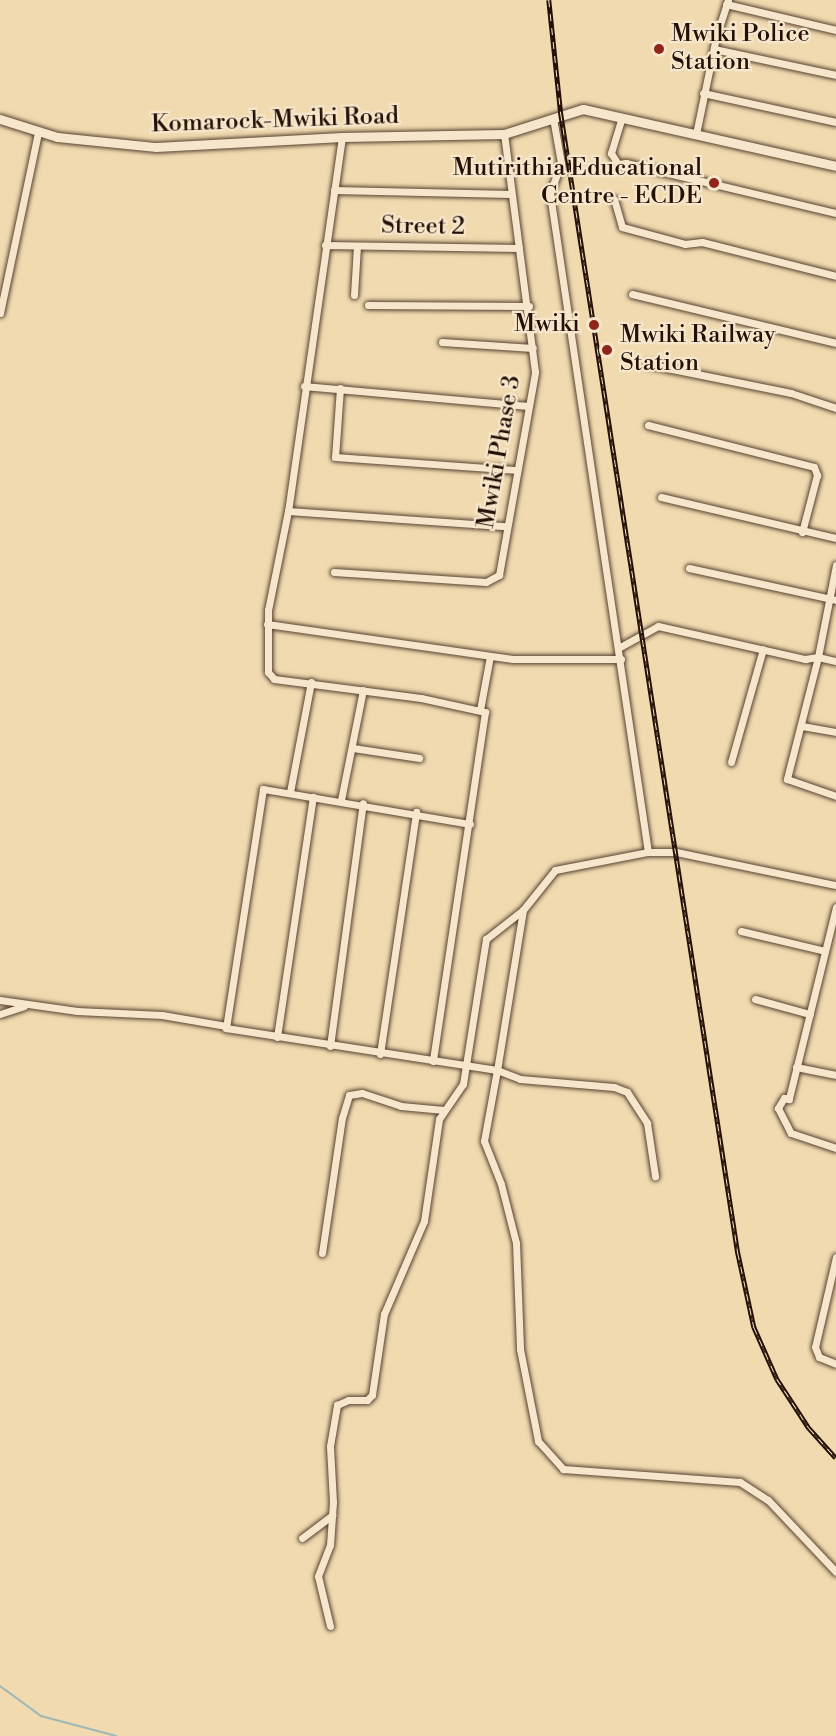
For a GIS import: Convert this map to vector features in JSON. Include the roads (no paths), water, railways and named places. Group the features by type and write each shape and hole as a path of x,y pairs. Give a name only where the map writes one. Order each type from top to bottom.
{"main road":[{"name":"Komarock-Mwiki Road","path":"0,119 38,132 85,141 156,147 342,137 504,134 584,109 836,166"}],"street":[{"path":"696,134 703,93 727,2 836,30"},
{"path":"714,49 836,75"},
{"path":"703,93 836,122"},
{"path":"622,117 611,153 618,164 626,163 836,213"},
{"path":"553,118 561,163 550,194 620,647 648,852"},
{"path":"0,313 38,132"},
{"name":"Mwiki Phase 3","path":"334,572 492,581 499,575 515,470 527,406 534,385 529,306 504,134"},
{"path":"342,137 304,386 288,511 267,624 269,675 480,710 485,714 433,1061"},
{"path":"334,190 511,194"},
{"path":"614,199 622,227 685,244 702,242 836,276"},
{"name":"Street 2","path":"325,245 519,248"},
{"path":"354,295 357,246"},
{"path":"632,294 836,343"},
{"path":"368,305 529,306"},
{"path":"442,342 533,348"},
{"path":"646,364 791,393 836,408"},
{"path":"304,386 527,406"},
{"path":"340,388 335,457 515,470"},
{"path":"648,425 814,466 817,475 802,532"},
{"path":"661,497 802,532 836,538"},
{"path":"288,511 505,526"},
{"path":"836,565 832,599 787,779 836,796"},
{"path":"689,568 832,599"},
{"path":"267,624 537,661 621,659"},
{"path":"620,647 658,626 805,659 818,657 836,661"},
{"path":"731,762 763,649"},
{"path":"480,710 490,656"},
{"path":"290,792 310,682"},
{"path":"342,801 363,690"},
{"path":"802,726 836,732"},
{"path":"353,748 419,758"},
{"path":"226,1026 263,790 363,803 470,824"},
{"path":"277,1037 313,796"},
{"path":"330,1046 363,803"},
{"path":"380,1054 416,812"},
{"path":"330,1626 318,1576 330,1545 332,1515 330,1446 337,1405 348,1400 367,1400 372,1395 384,1314 424,1221 439,1119 463,1084 486,939 491,930 523,910 555,870 564,866 648,852 676,852 836,885"},
{"path":"836,907 789,1100 784,1098 778,1108 790,1133 836,1148"},
{"path":"523,910 484,1141 501,1184 516,1243 520,1349 538,1442 564,1469 740,1482 768,1500 836,1572"},
{"path":"741,931 825,951"},
{"path":"755,999 810,1014"},
{"path":"0,1000 27,1005 162,1015 380,1054 466,1063 520,1078 614,1087 627,1092 647,1123 655,1176"},
{"path":"2,1013 27,1005"},
{"path":"796,1067 836,1075"},
{"path":"322,1253 342,1118 349,1095 362,1093 401,1106 444,1110"},
{"path":"836,1257 815,1347 819,1357 836,1364"},
{"path":"302,1538 332,1515"}],"waterway":[{"path":"0,1686 41,1716 116,1736"}],"railway":[{"path":"549,0 561,114 738,1253 754,1327 777,1379 809,1428 836,1458"}],"place":[{"name":"Mwiki Police Station","path":"659,49"},
{"name":"Mutirithia Educational Centre - ECDE","path":"714,183"},
{"name":"Mwiki","path":"594,325"},
{"name":"Mwiki Railway Station","path":"607,350"}]}
